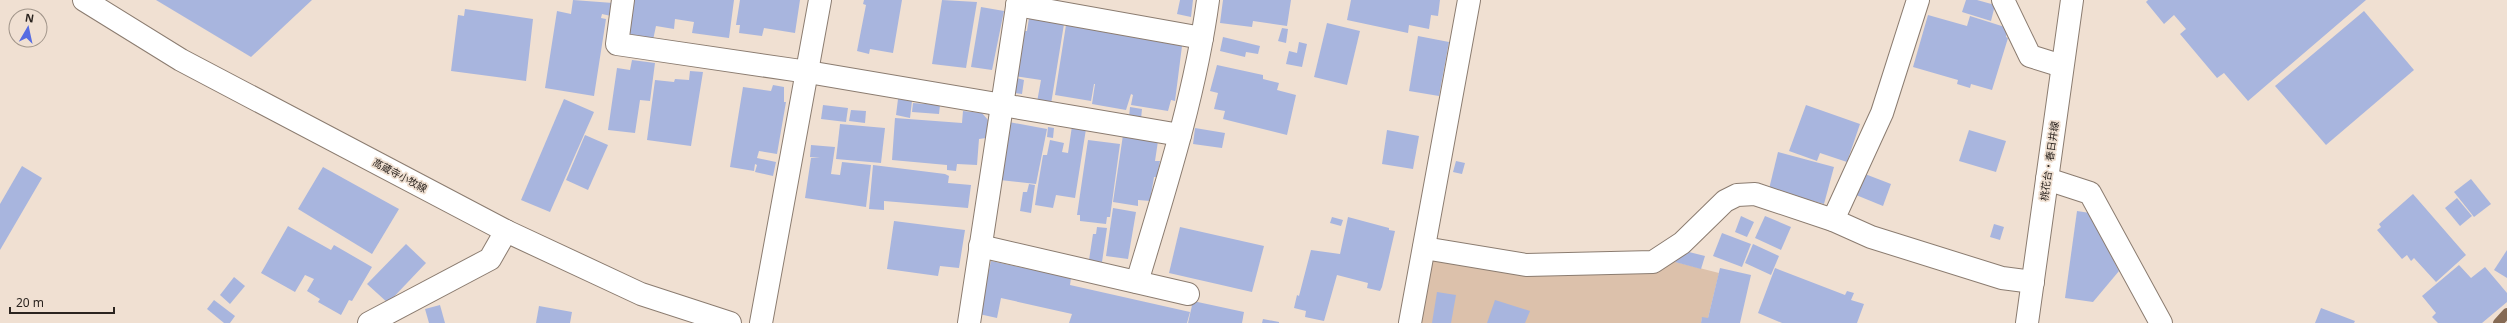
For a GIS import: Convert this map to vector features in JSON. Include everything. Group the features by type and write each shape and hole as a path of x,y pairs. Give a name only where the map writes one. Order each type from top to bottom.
{"street":[{"name":"高蔵寺小牧線","path":"84,0 181,60 506,231 641,294 730,323"},
{"path":"623,0 617,44 808,72 1180,135"},
{"path":"761,323 820,0"},
{"path":"1137,282 1180,135 1202,38 1208,0"},
{"path":"1410,323 1469,0"},
{"path":"1833,220 1882,113 1918,0"},
{"path":"2003,0 2030,56 2062,66"},
{"name":"桃花台・春日井線","path":"2027,323 2072,0"},
{"path":"969,323 1017,3 1202,38"},
{"path":"2047,179 2090,193 2161,323"},
{"path":"1424,248 1526,265 1653,262 1682,243 1726,201 1736,195 1755,194 1833,220 1871,237 2002,278 2033,282"},
{"path":"369,323 490,259 506,231"},
{"path":"980,246 1188,294"}],"shaded area":[{"path":"1424,248 1526,265 1660,258 1719,273 1708,318 1702,318 1701,323 1410,323"}],"building":[{"path":"156,0 312,0 251,57"},
{"path":"573,0 613,3 611,16 602,14 601,18 606,19 594,96 545,88 557,11 571,14"},
{"path":"631,0 734,0 729,38 692,33 694,22 675,19 674,29 656,26 653,40 626,36"},
{"path":"740,0 800,0 795,33 764,28 762,36 739,33 740,25 736,25"},
{"path":"864,0 902,0 893,53 870,49 869,54 857,51 866,5 863,4"},
{"path":"942,0 977,2 966,68 932,64"},
{"path":"1180,0 1193,0 1191,17 1177,14"},
{"path":"1223,0 1291,0 1287,26 1253,21 1252,27 1220,23"},
{"path":"1351,0 1440,0 1438,16 1431,15 1429,29 1409,25 1408,33 1347,20"},
{"path":"1966,0 1977,0 1995,5 1991,21 1962,12"},
{"path":"2148,0 2366,0 2248,101 2224,73 2217,78 2180,34 2186,29 2174,15 2164,24 2146,2"},
{"path":"981,7 1004,11 992,70 971,67"},
{"path":"465,9 533,19 526,81 451,71 458,15 464,16"},
{"path":"2364,11 2414,70 2326,145 2275,86"},
{"path":"1928,15 1967,26 1970,16 2008,28 2006,37 2008,38 1992,90 1971,84 1970,88 1957,84 1958,80 1913,67"},
{"path":"1029,18 1064,24 1051,104 1037,102 1041,80 1015,76 1023,31 1027,31"},
{"path":"1327,23 1360,31 1347,85 1314,77"},
{"path":"1066,25 1182,46 1175,101 1171,100 1168,111 1131,105 1133,95 1131,94 1126,110 1092,104 1095,84 1091,101 1055,95"},
{"path":"1282,28 1288,29 1286,43 1278,41"},
{"path":"1418,36 1449,42 1439,96 1409,91"},
{"path":"1223,37 1260,46 1258,54 1246,52 1245,57 1220,51"},
{"path":"1299,42 1307,44 1302,67 1286,64 1289,51 1297,53"},
{"path":"632,60 655,63 650,101 640,100 635,133 608,130 617,68 630,70"},
{"path":"1217,65 1263,75 1263,79 1279,83 1277,90 1296,95 1287,135 1223,119 1225,111 1214,109 1218,93 1210,91"},
{"path":"690,71 703,72 691,146 647,140 655,80 674,82 675,79 689,80"},
{"path":"1017,78 1024,80 1022,94 1014,93"},
{"path":"773,85 784,87 784,102 786,102 777,154 759,151 757,158 776,162 773,176 755,172 757,165 755,164 754,171 730,167 743,87 771,91"},
{"path":"564,99 594,112 550,212 521,200"},
{"path":"898,99 912,101 910,118 896,115"},
{"path":"913,103 940,105 939,114 912,112"},
{"path":"823,105 848,108 846,122 821,119"},
{"path":"1806,105 1860,124 1847,162 1820,153 1817,161 1789,151"},
{"path":"1130,107 1142,109 1141,119 1129,117"},
{"path":"851,110 866,111 865,123 849,121"},
{"path":"963,111 982,113 988,120 986,138 979,139 977,165 957,164 956,171 947,170 947,165 892,160 895,118 962,123"},
{"path":"1009,122 1047,129 1036,184 1000,180"},
{"path":"840,124 885,128 881,163 836,159"},
{"path":"1072,126 1086,129 1075,198 1056,195 1053,208 1035,205 1043,155 1047,155 1050,140 1064,143 1062,152 1068,153"},
{"path":"1048,127 1054,128 1053,138 1047,137"},
{"path":"1195,128 1225,133 1222,148 1193,144"},
{"path":"1387,130 1419,136 1413,169 1382,164"},
{"path":"1969,130 2006,141 1996,172 1959,161"},
{"path":"585,135 608,145 588,190 566,180"},
{"path":"1123,135 1158,141 1155,161 1160,161 1157,177 1154,177 1150,201 1138,200 1138,206 1113,202"},
{"path":"1088,140 1120,144 1110,217 1107,217 1106,224 1080,221 1080,215 1077,215"},
{"path":"811,145 835,147 831,174 840,175 842,162 871,165 866,207 805,198 811,158 820,158 810,157"},
{"path":"1778,152 1834,167 1824,204 1769,189"},
{"path":"1456,161 1465,163 1462,174 1453,172"},
{"path":"873,165 945,174 949,176 948,183 971,185 968,208 884,201 884,210 869,209"},
{"path":"22,166 42,178 0,250 0,204"},
{"path":"323,167 399,209 372,254 298,209"},
{"path":"1865,174 1891,184 1883,206 1856,195"},
{"path":"2471,179 2491,204 2474,217 2454,192"},
{"path":"1029,184 1035,185 1031,213 1020,211 1023,192 1027,192"},
{"path":"2413,194 2466,255 2436,282 2414,258 2411,261 2407,255 2402,259 2377,230 2381,227 2379,224"},
{"path":"2457,198 2472,216 2460,226 2445,208"},
{"path":"1113,208 1136,212 1128,259 1106,256"},
{"path":"2077,211 2090,213 2119,271 2093,302 2065,298"},
{"path":"1741,216 1754,222 1747,237 1735,232"},
{"path":"1765,216 1791,227 1781,250 1755,238"},
{"path":"1332,217 1343,220 1341,226 1330,223"},
{"path":"1348,217 1395,231 1382,287 1380,291 1367,288 1368,283 1337,275 1324,321 1305,317 1306,311 1294,308 1297,295 1299,296 1311,250 1340,254"},
{"path":"894,221 965,230 959,268 940,266 938,276 887,269"},
{"path":"1994,224 2004,227 2000,240 1990,237"},
{"path":"288,226 331,250 334,245 372,267 352,301 349,300 341,315 318,302 320,299 307,291 314,279 305,275 295,292 261,273"},
{"path":"1097,227 1107,228 1102,262 1089,260 1093,234 1096,234"},
{"path":"1180,227 1264,246 1252,292 1169,273"},
{"path":"1722,233 1751,244 1742,267 1713,256"},
{"path":"406,244 426,263 388,303 367,284"},
{"path":"1753,244 1779,256 1771,275 1745,263"},
{"path":"2507,250 2507,278 2494,270"},
{"path":"1685,251 1705,256 1701,269 1675,262"},
{"path":"991,261 1071,278 1070,285 1190,312 1187,323 1069,323 1072,314 1001,298 997,318 979,314"},
{"path":"2459,265 2471,278 2485,267 2507,293 2507,302 2482,323 2438,323 2432,317 2436,313 2422,296"},
{"path":"1720,268 1751,275 1740,323 1701,323 1702,317 1708,318"},
{"path":"1775,268 1845,295 1847,291 1854,293 1851,300 1864,304 1857,323 1782,323 1758,313"},
{"path":"234,277 245,286 230,304 220,295"},
{"path":"1437,292 1456,295 1451,323 1432,323"},
{"path":"214,300 235,316 230,323 224,323 207,309"},
{"path":"1495,300 1530,311 1525,323 1487,323"},
{"path":"1193,301 1244,312 1242,323 1188,323"},
{"path":"440,305 445,323 429,323 425,309"},
{"path":"539,306 572,312 570,323 536,323"},
{"path":"2321,308 2355,321 2354,323 2315,323"},
{"path":"1263,319 1279,322 1279,323 1262,323"}],"waterway":[{"path":"2498,323 2507,313"}]}
